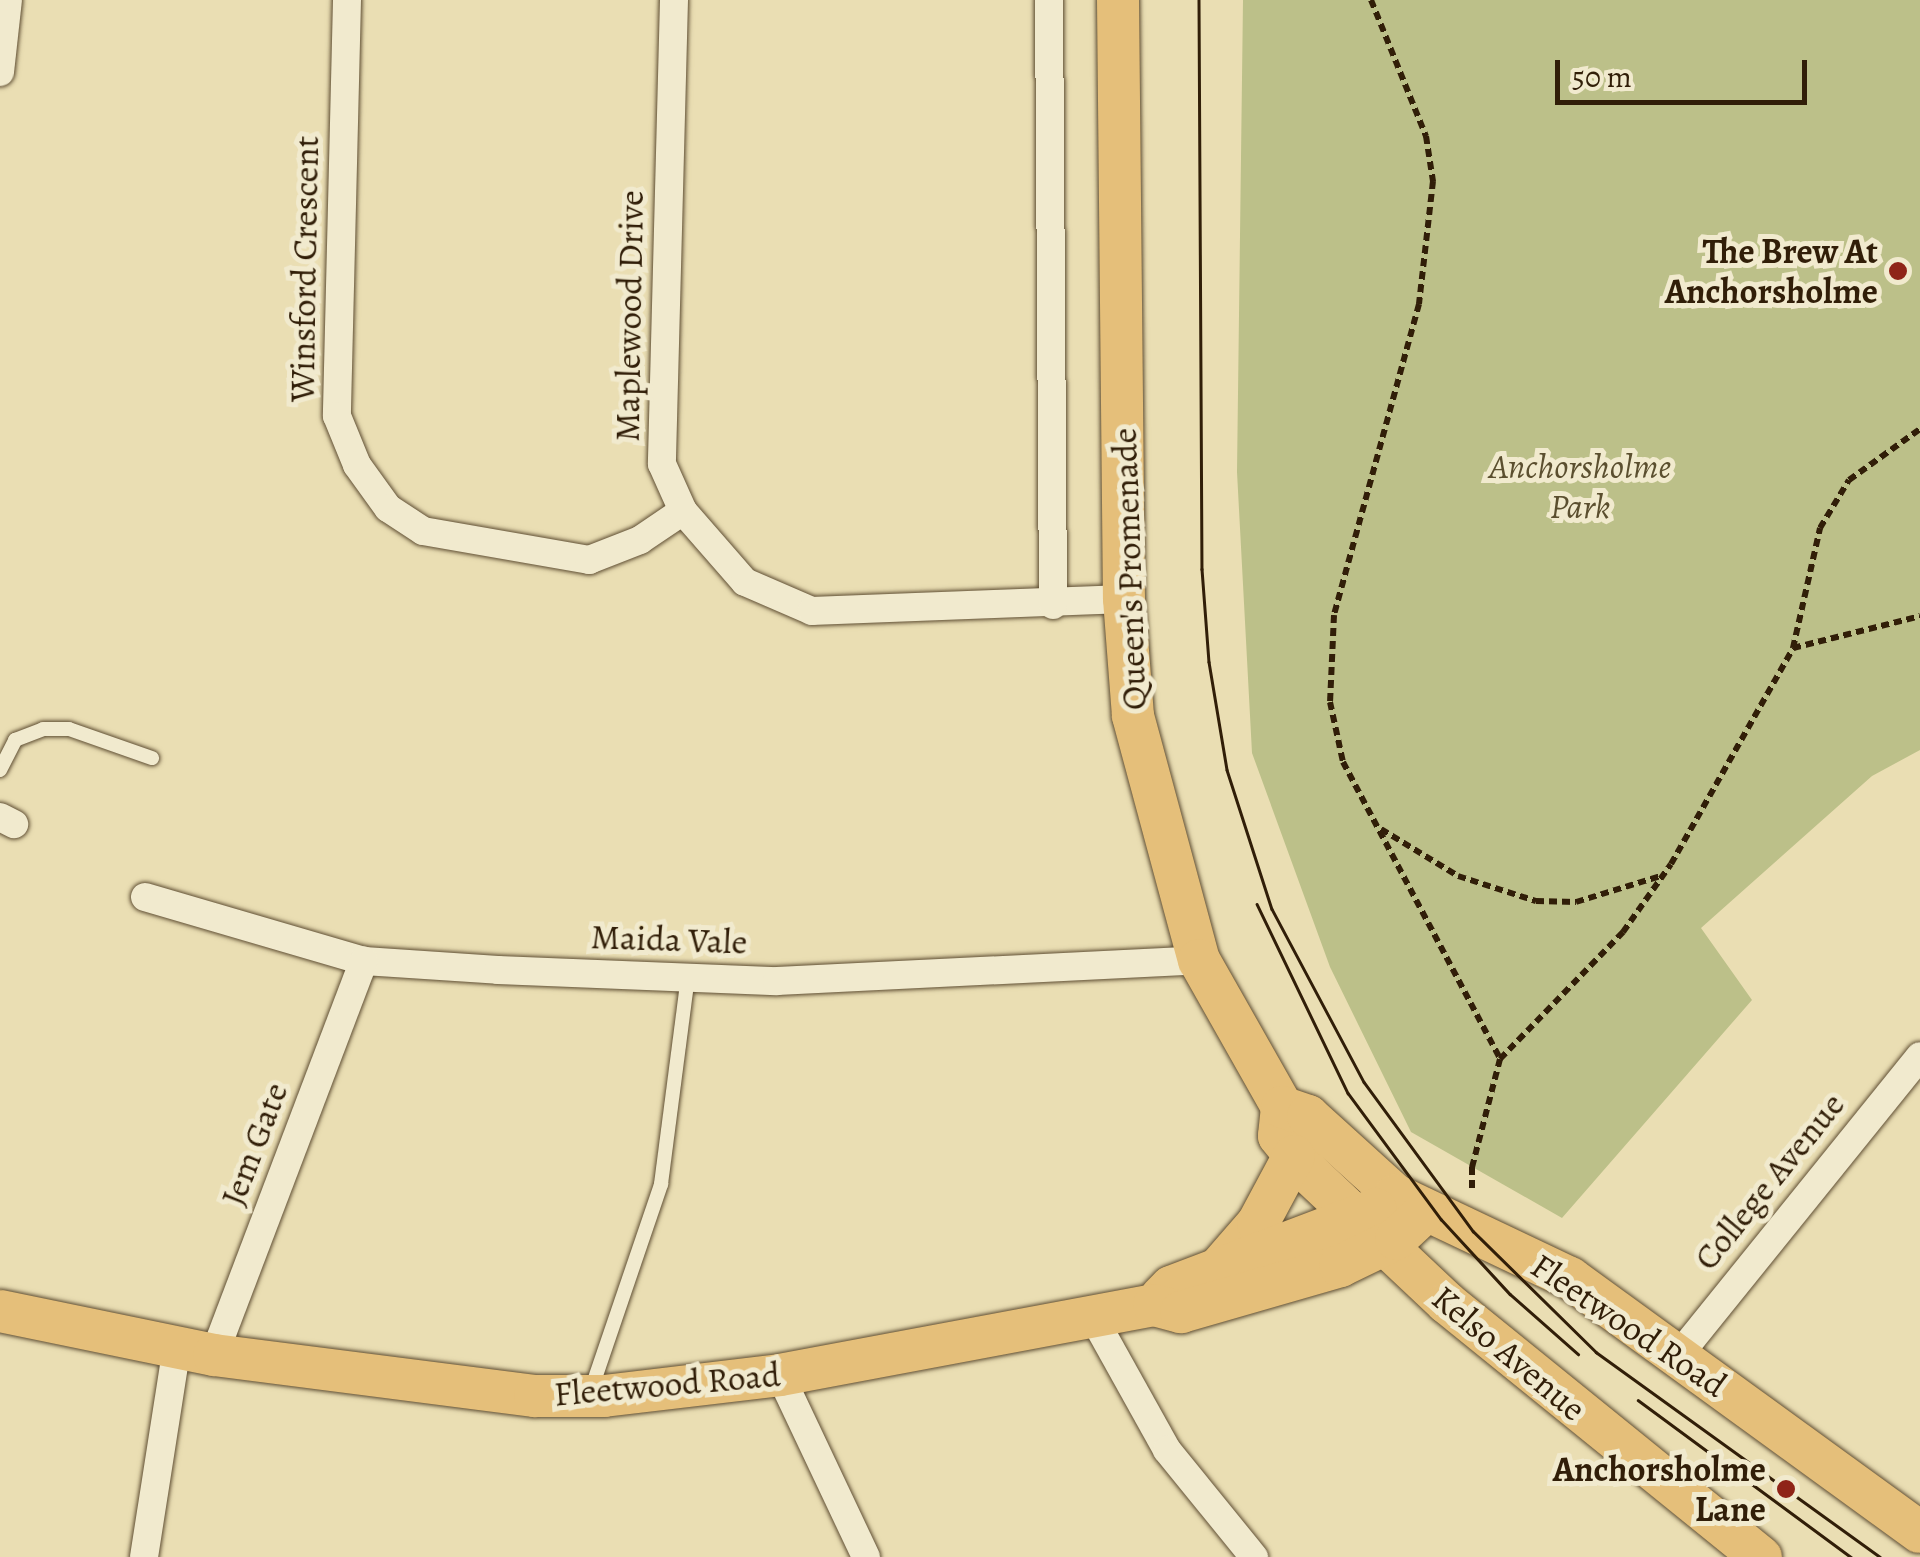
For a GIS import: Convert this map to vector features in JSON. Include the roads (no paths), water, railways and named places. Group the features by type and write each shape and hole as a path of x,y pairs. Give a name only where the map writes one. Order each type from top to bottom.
{"main road":[{"name":"Queen's Promenade","path":"1118,0 1124,599 1133,716 1199,960 1282,1107 1279,1136 1368,1234"},
{"path":"1282,1107 1308,1116 1410,1203 1368,1234"},
{"path":"1215,1272 1258,1224 1294,1156"},
{"name":"Fleetwood Road","path":"1410,1203 1570,1278 1920,1532"},
{"name":"Fleetwood Road","path":"0,1311 196,1350 535,1396 588,1396 780,1376 1154,1305 1181,1312 1241,1297 1368,1234"},
{"name":"Fleetwood Road","path":"1154,1305 1171,1287 1215,1272 1368,1234"},
{"name":"Kelso Avenue","path":"1368,1234 1761,1557"}],"street":[{"path":"0,72 8,0"},
{"name":"Winsford Crescent","path":"347,0 337,416 357,465 388,508 423,530 590,560 640,540 683,510"},
{"name":"Maplewood Drive","path":"674,0 662,464 683,510 745,582 812,611 1053,605 1124,599"},
{"name":"Queen's Promenade","path":"1049,0 1053,605"},
{"name":"Maida Vale","path":"145,896 364,960 776,981 1199,960"},
{"name":"Jem Gate","path":"144,1557 196,1350 364,960"},
{"name":"College Avenue","path":"1678,1356 1920,1056"},
{"path":"1093,1318 1167,1450 1254,1557"},
{"path":"780,1376 866,1557"}],"lane":[{"path":"0,770 15,740 42,729 69,729 152,758"},
{"path":"588,1396 661,1184 688,977"}],"tram line":[{"path":"1199,0 1202,569 1209,662 1227,770 1272,909 1364,1082 1473,1231 1596,1352 1880,1557"},
{"path":"1257,904 1348,1093 1441,1219 1510,1294 1578,1354"},
{"path":"1638,1400 1851,1557"}],"place":[{"name":"The Brew At Anchorsholme","path":"1898,271"},
{"name":"Anchorsholme Lane","path":"1786,1489"}],"park label":[{"name":"Anchorsholme Park","path":"1580,486"}]}
